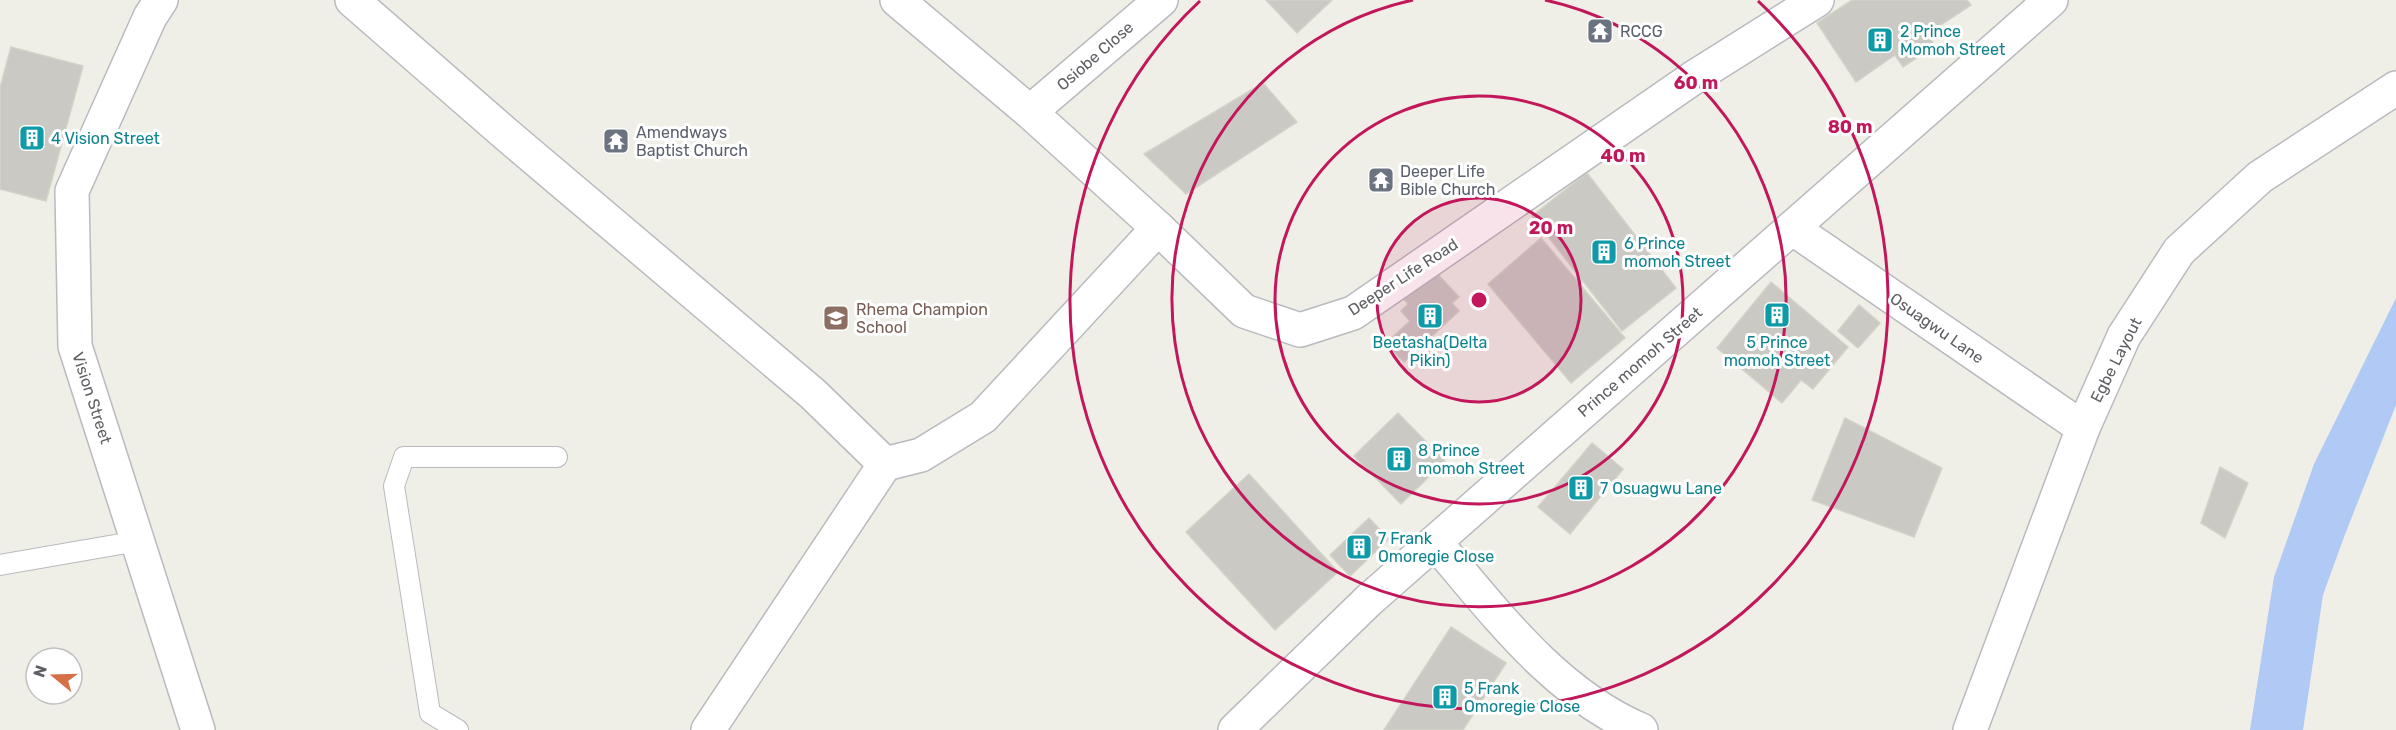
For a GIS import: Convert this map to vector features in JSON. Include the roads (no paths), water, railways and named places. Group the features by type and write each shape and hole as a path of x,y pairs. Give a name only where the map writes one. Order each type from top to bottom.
{"street":[{"name":"Vision Street","path":"161,0 150,17 72,191 75,346 198,730"},
{"path":"352,0 507,135 813,394 885,464"},
{"name":"Deeper Life Road","path":"897,0 1030,112 1158,228 1244,311 1300,330 1353,313 1693,78 1817,0"},
{"name":"Osiobe Close","path":"1030,112 1161,0"},
{"name":"Prince momoh Street","path":"1235,730 1369,600 2051,0"},
{"name":"Egbe Layout","path":"1970,730 2083,428 2124,336 2180,251 2260,177 2396,88"},
{"path":"708,730 885,464 921,455 983,417 1158,228"},
{"name":"Osuagwu Lane","path":"1792,228 2083,428"},
{"path":"1435,542 1527,648 1586,700 1641,730"}],"lane":[{"path":"458,730 430,713 394,486 404,458 556,457"},
{"path":"0,565 138,542"}],"water":[{"path":"2396,298 2396,405 2323,595 2303,730 2250,730 2274,577 2314,464"}],"place":[{"name":"RCCG","path":"1600,31"},
{"name":"2 Prince Momoh Street","path":"1880,40"},
{"name":"4 Vision Street","path":"32,138"},
{"name":"Amendways Baptist Church","path":"616,141"},
{"name":"Deeper Life Bible Church","path":"1381,180"},
{"name":"6 Prince momoh Street","path":"1604,252"},
{"name":"5 Prince momoh Street","path":"1777,315"},
{"name":"Beetasha(Delta Pikin)","path":"1430,316"},
{"name":"Rhema Champion School","path":"836,318"},
{"name":"8 Prince momoh Street","path":"1399,459"},
{"name":"7 Osuagwu Lane","path":"1581,488"},
{"name":"7 Frank Omoregie Close","path":"1359,547"},
{"name":"5 Frank Omoregie Close","path":"1445,697"}]}
